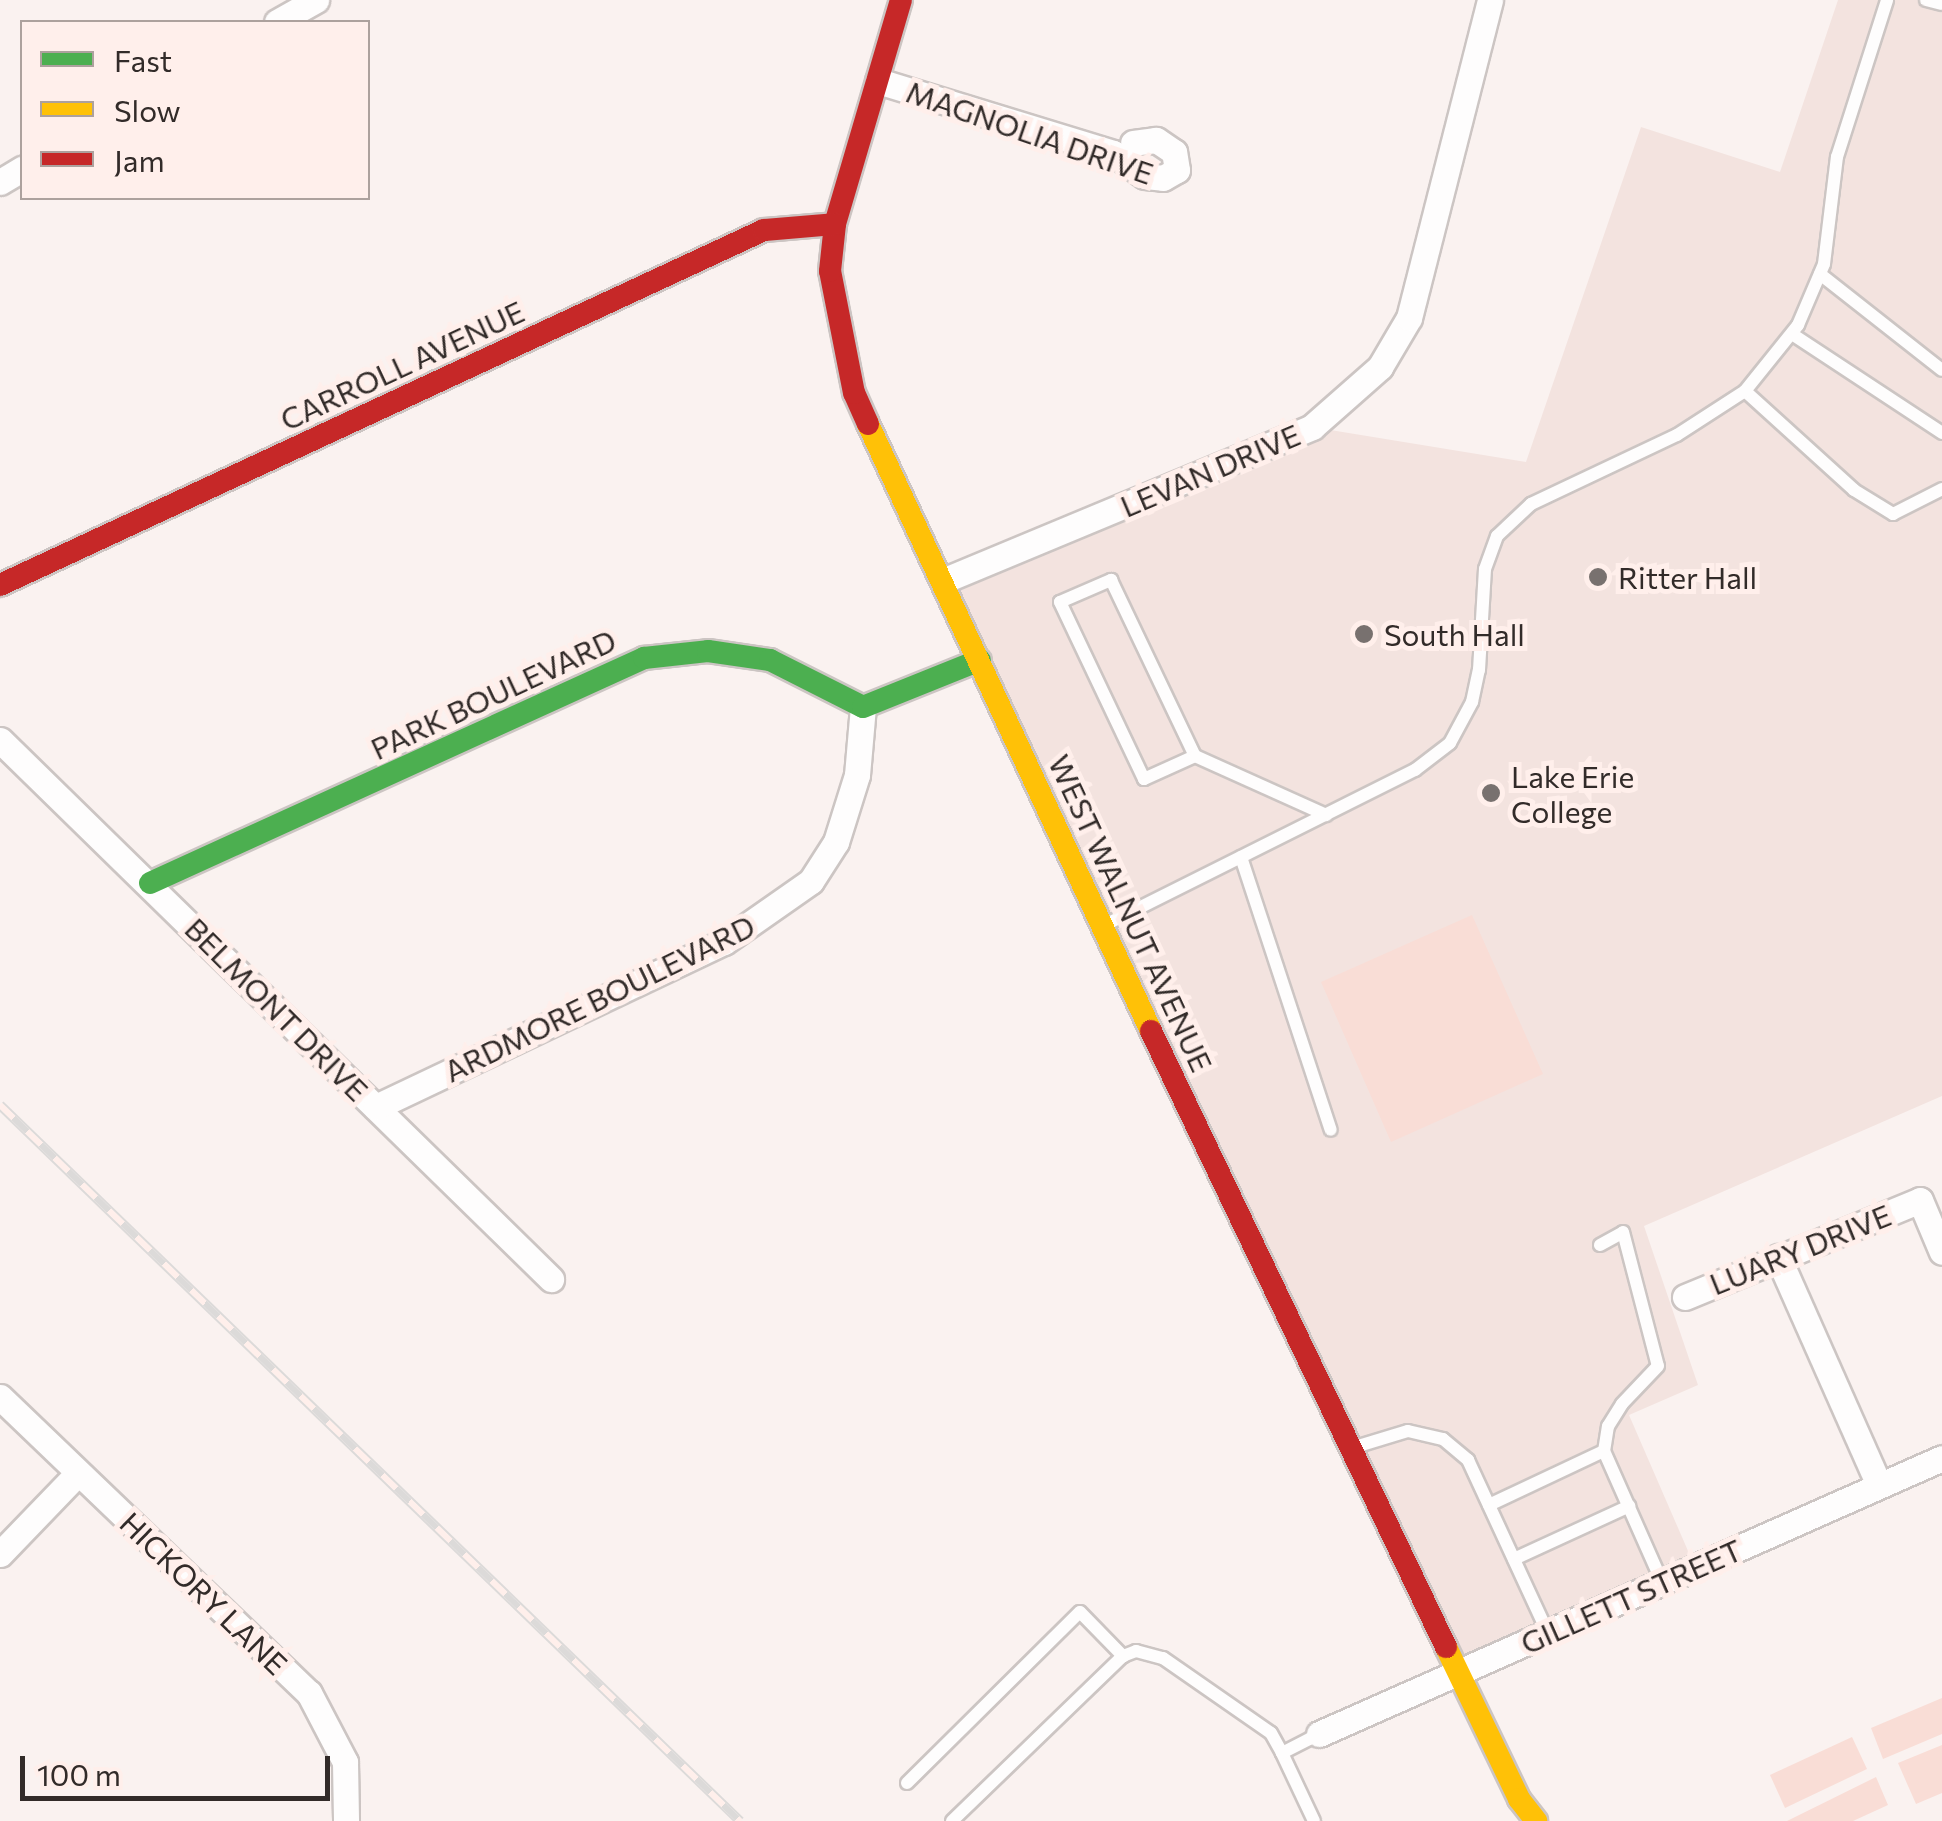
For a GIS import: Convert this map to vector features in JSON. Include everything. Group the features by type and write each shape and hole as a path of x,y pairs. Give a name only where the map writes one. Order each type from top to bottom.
{"street":[{"path":"281,20 316,0"},
{"name":"WEST WALNUT AVENUE","path":"901,0 835,224 832,302 850,378 946,580 1101,927 1355,1447 1519,1799 1536,1821"},
{"name":"LEVAN DRIVE","path":"946,580 1312,427 1380,367 1409,318 1490,0"},
{"name":"MAGNOLIA DRIVE","path":"878,81 1112,153 1145,176 1163,178 1178,170 1174,152 1156,140 1133,143"},
{"name":"CARROLL AVENUE","path":"0,585 764,230 835,224"},
{"name":"PARK BOULEVARD","path":"150,883 644,658 708,651 770,660 864,707"},
{"path":"864,707 980,660"},
{"name":"ARDMORE BOULEVARD","path":"376,1107 724,942 812,881 836,842 857,776 864,707"},
{"name":"BELMONT DRIVE","path":"0,740 551,1280"},
{"name":"LUARY DRIVE","path":"1685,1297 1920,1200 1934,1215 1942,1252"},
{"path":"1778,1256 1879,1485"},
{"name":"HICKORY LANE","path":"0,1397 308,1693 345,1762 346,1821"},
{"name":"GILLETT STREET","path":"1320,1734 1942,1458"},
{"path":"0,1554 78,1473"}],"lane":[{"path":"1101,927 1415,770 1450,744 1472,702 1480,670 1484,569 1497,536 1531,504 1676,435 1745,391 1792,334 1820,274 1837,157 1887,0"},
{"path":"1926,0 1942,4"},
{"path":"1820,274 1942,370"},
{"path":"1792,334 1884,401 1942,433"},
{"path":"1745,391 1854,490 1893,514 1942,489"},
{"path":"1195,756 1144,779 1060,602 1110,580 1195,756 1326,815"},
{"path":"1241,857 1332,1130"},
{"path":"1600,1244 1623,1232 1658,1366 1608,1426 1604,1450 1662,1582"},
{"path":"1355,1447 1408,1431 1443,1439 1468,1460 1548,1633"},
{"path":"1489,1504 1604,1450"},
{"path":"1514,1559 1629,1506"},
{"path":"907,1783 1080,1612 1123,1656"},
{"path":"952,1821 1123,1656 1136,1652 1162,1658 1271,1733 1314,1821"},
{"path":"1282,1753 1320,1734"}],"shaded area":[{"name":"Lake Erie College","path":"1838,0 1942,0 1942,1096 1644,1226 1698,1385 1629,1415 1695,1567 1460,1672 945,580 1312,427 1526,462 1641,127 1780,172"},
{"path":"1472,915 1543,1074 1391,1142 1321,982"},
{"path":"1942,1698 1942,1734 1883,1759 1871,1728"},
{"path":"1852,1737 1867,1769 1785,1808 1770,1775"},
{"path":"1942,1745 1942,1793 1916,1804 1898,1763"},
{"path":"1876,1777 1888,1805 1853,1821 1787,1821"}],"railway":[{"path":"0,1105 740,1821"}],"traffic: fast":[{"path":"150,883 644,658 708,651 770,660 863,707 980,660"}],"traffic: slow":[{"path":"868,424 1151,1031"},
{"path":"1446,1647 1519,1799 1536,1821"}],"traffic: jam":[{"path":"868,424 854,393 830,271 835,224 901,0"},
{"path":"0,585 764,230 835,224"},
{"path":"1151,1031 1446,1647"}],"place":[{"name":"Ritter Hall","path":"1598,577"},
{"name":"South Hall","path":"1364,634"},
{"name":"Lake Erie College","path":"1491,793"}]}
